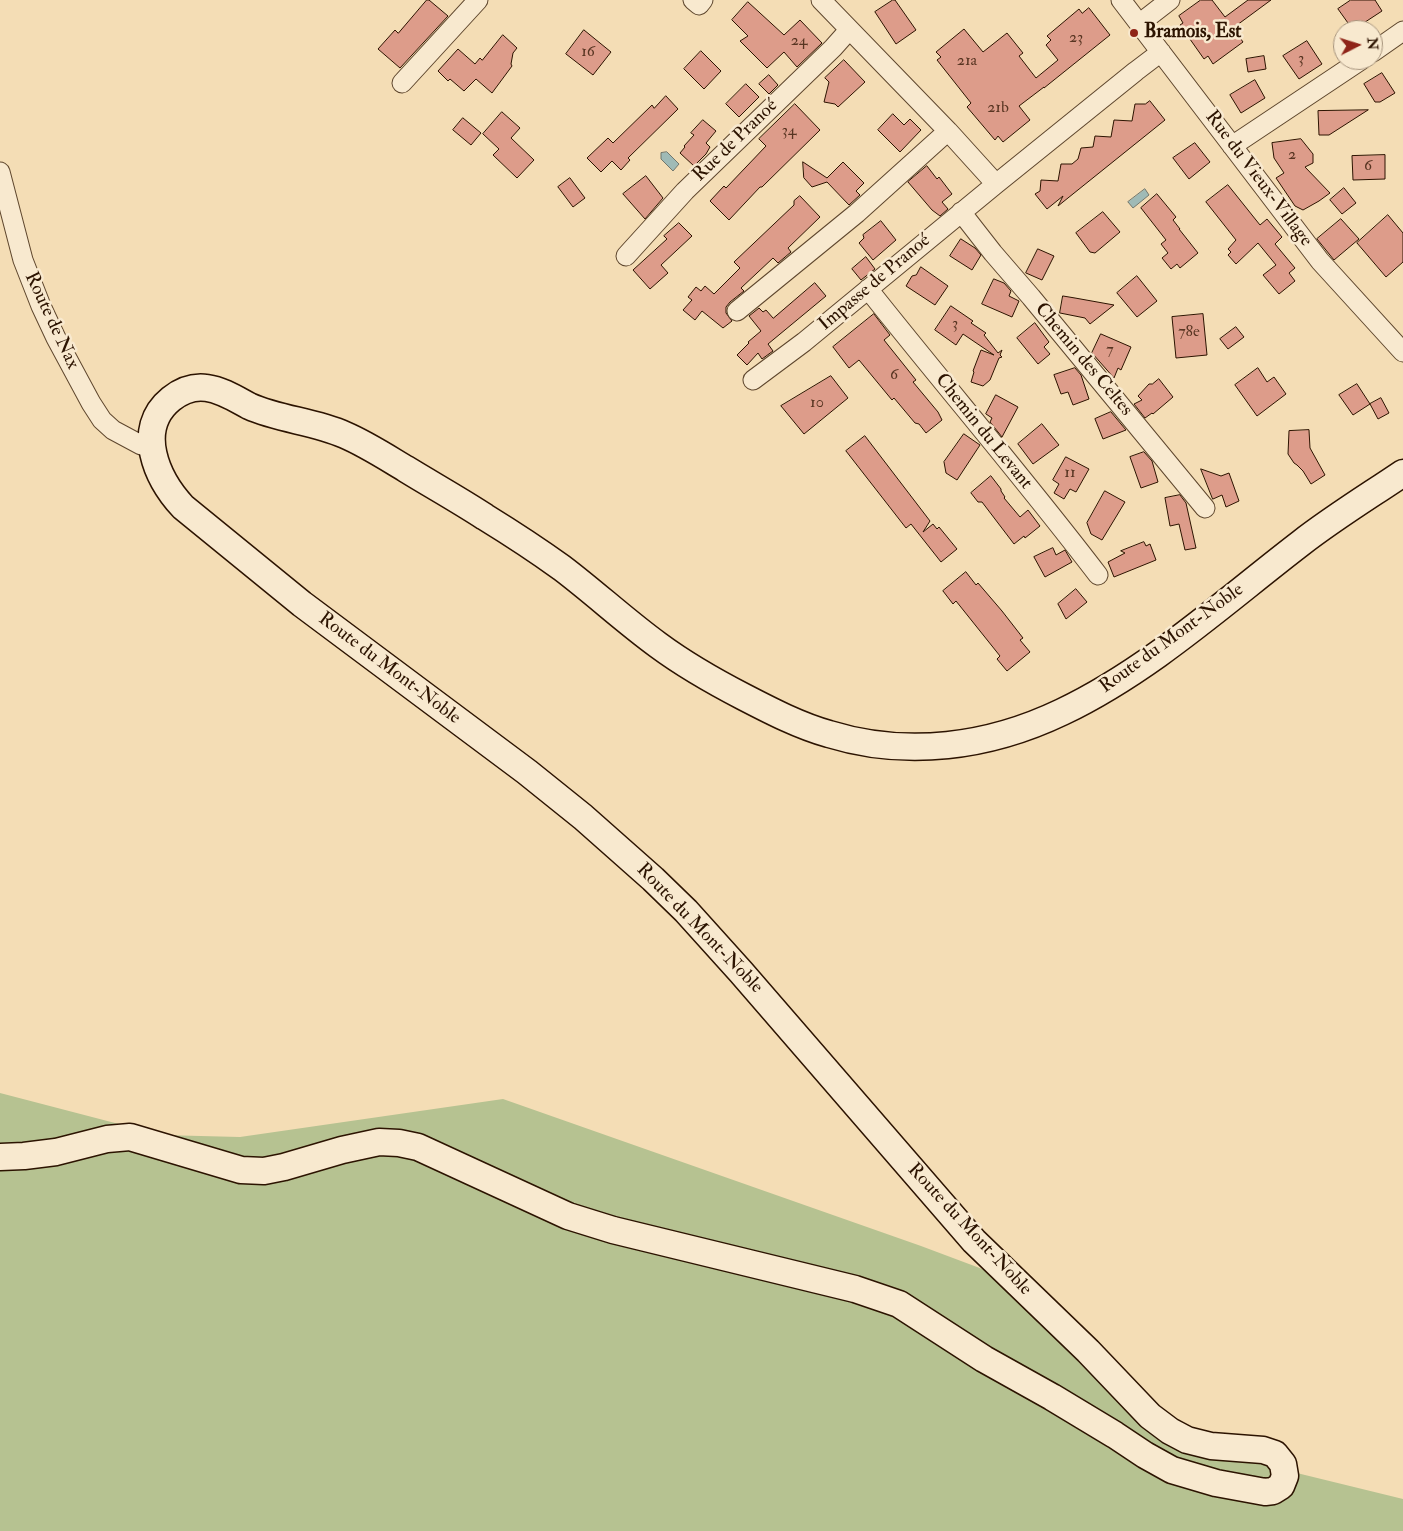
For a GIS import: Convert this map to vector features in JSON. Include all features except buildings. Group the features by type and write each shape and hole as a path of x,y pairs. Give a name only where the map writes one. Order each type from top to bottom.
{"street":[{"path":"402,83 478,0"},
{"path":"693,0 699,5 704,0"},
{"path":"822,0 996,184 1136,70 1161,52"},
{"name":"Rue du Vieux-Village","path":"1121,0 1320,261 1403,352"},
{"path":"1139,24 1170,0"},
{"name":"Rue de Pranoé","path":"626,256 685,191 833,48 849,30"},
{"path":"1383,45 1403,31"},
{"path":"1232,146 1346,70"},
{"path":"737,311 856,213 948,132"},
{"name":"Route de Nax","path":"0,172 23,260 56,338 91,403 107,426 141,445"},
{"name":"Impasse de Pranoé","path":"753,380 804,342 996,184"},
{"name":"Chemin des Celtes","path":"961,212 1205,508"},
{"name":"Chemin du Levant","path":"868,289 1059,523 1098,575"},
{"name":"Route du Mont-Noble","path":"0,1157 56,1152 108,1139 130,1136 241,1170 264,1171 379,1142 399,1143 418,1147 568,1216 612,1230 855,1289 900,1304 984,1359 1052,1397 1115,1435 1145,1456 1172,1470 1216,1483 1272,1492 1281,1486 1285,1476 1283,1464 1275,1454 1263,1450 1211,1446 1187,1440 1170,1431 1150,1416 1082,1345 974,1241 686,911 633,860 528,772 302,604 183,507 170,493 154,461 151,437 158,413 166,403 174,396 195,388 216,390 258,410 348,436 522,540 559,566 657,645 724,687 767,709 826,734 872,744 909,747 949,745 1000,735 1047,718 1092,696 1153,657 1306,539 1403,473"}],"green space":[{"path":"0,1093 161,1135 240,1137 503,1099 993,1273 1158,1439 1403,1499 1403,1531 0,1531"}],"water":[{"path":"667,152 679,164 673,171 661,159 661,153"},
{"path":"1145,189 1149,195 1133,208 1128,202"}],"place":[{"name":"Bramois, Est","path":"1134,33"}]}
